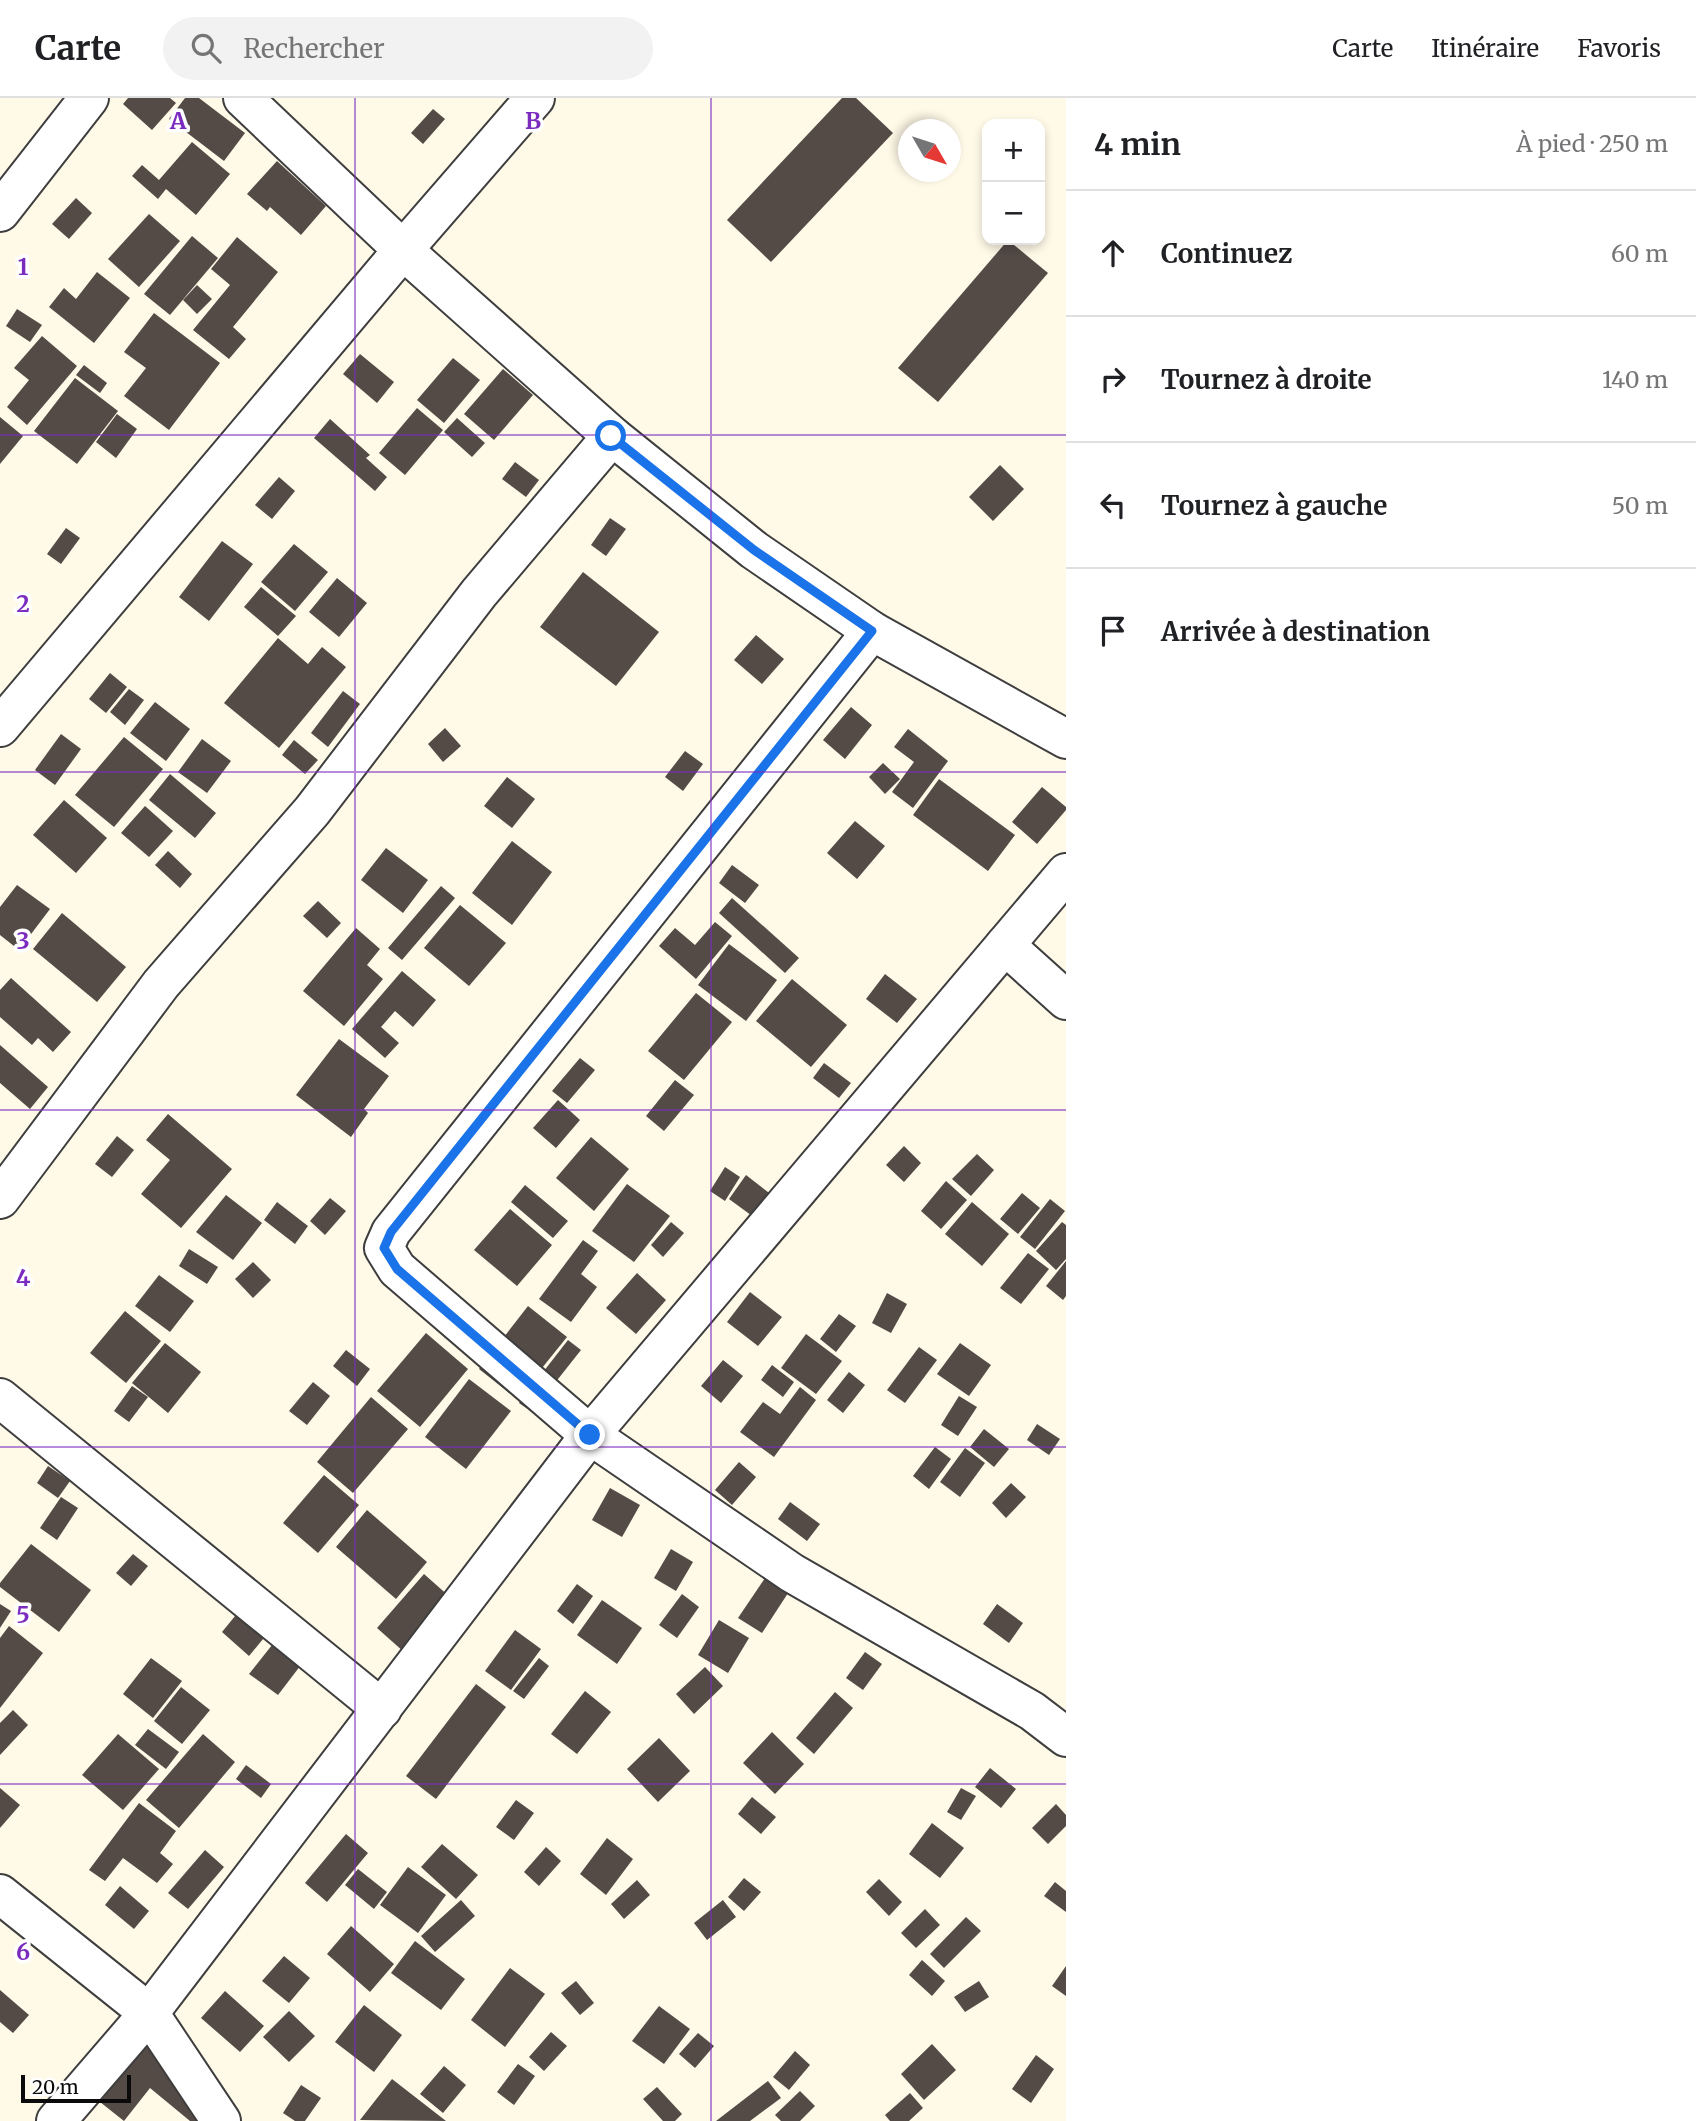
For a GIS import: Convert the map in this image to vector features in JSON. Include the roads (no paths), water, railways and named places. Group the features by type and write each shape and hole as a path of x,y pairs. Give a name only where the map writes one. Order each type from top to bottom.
{"street":[{"path":"0,212 89,98"},
{"path":"243,98 402,250 611,436 754,550 872,631 1066,739"},
{"path":"0,727 402,250 535,98"},
{"path":"0,1199 161,984 312,811 479,593 611,436"},
{"path":"872,631 391,1232 384,1248 397,1269 590,1435 793,1573 1032,1712 1066,1737"},
{"path":"56,2121 149,2013 590,1435 1066,873"},
{"path":"1005,945 1066,1000"},
{"path":"0,1398 382,1709"},
{"path":"0,1894 149,2013 221,2121"}]}
